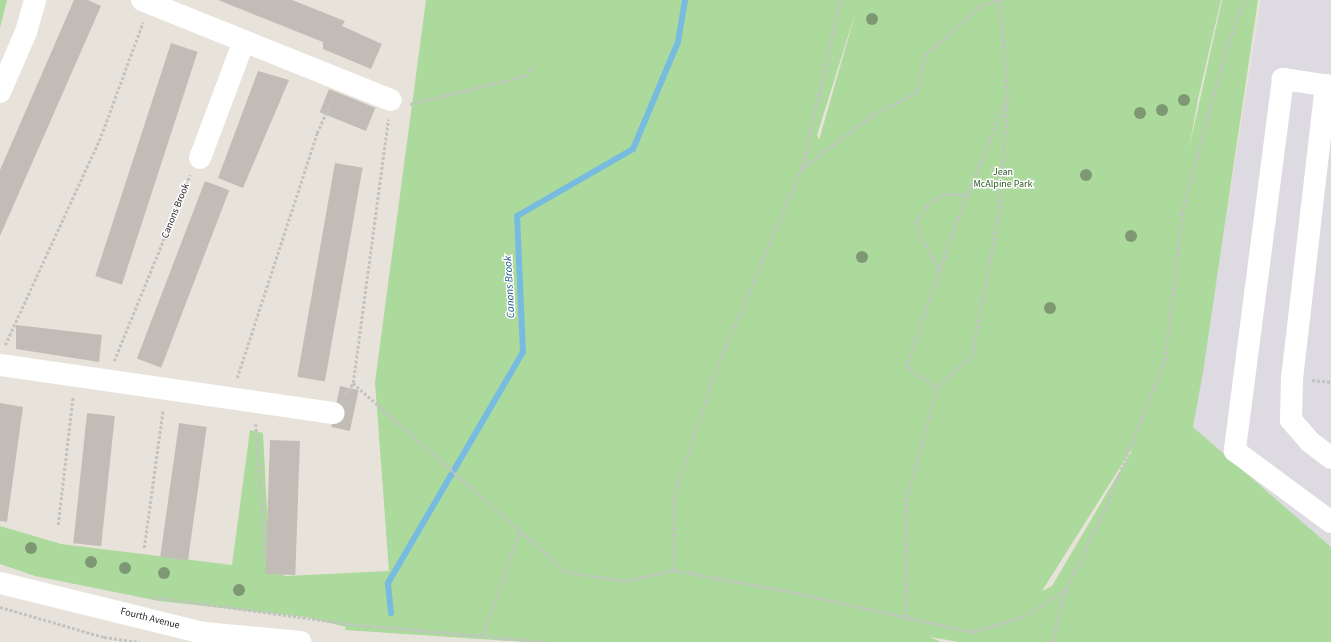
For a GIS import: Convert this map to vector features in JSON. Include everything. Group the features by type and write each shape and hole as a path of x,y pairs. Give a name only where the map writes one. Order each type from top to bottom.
{"street":[{"path":"0,92 26,32 35,0"},
{"path":"146,2 391,100"},
{"path":"200,158 244,41"},
{"path":"1331,458 1310,442 1291,420 1292,378 1329,85 1283,79 1235,451 1331,522"},
{"path":"2,357 76,376 334,413"},
{"name":"Fourth Avenue","path":"0,583 204,633 301,642"}],"path":[{"path":"674,570 674,498 716,371 802,169 840,0"},
{"path":"802,169 876,114 917,93 926,55 980,7 1000,0 1008,95 999,217 972,356 937,388 906,500 906,617"},
{"path":"1052,642 1066,589 1106,507 1165,360 1182,212 1225,53 1244,0"},
{"path":"2,357 101,136 146,2"},
{"path":"334,413 353,383 391,100 408,105 525,76 534,65"},
{"path":"230,398 317,134 341,80"},
{"path":"937,388 906,367 939,270 1008,95"},
{"name":"Canons Brook","path":"106,380 191,174 200,158"},
{"path":"939,270 922,239 916,222 926,206 944,194 968,195"},
{"path":"58,525 76,376"},
{"path":"353,383 567,572 626,581 674,570 782,590 973,632 1026,616 1066,589"},
{"path":"144,548 166,389"},
{"path":"254,401 266,557"},
{"path":"483,635 520,530"},
{"path":"150,597 352,624 550,642"},
{"path":"0,607 104,637 140,642"}],"shaded area":[{"path":"1261,0 1331,0 1331,547 1193,427"}],"green space":[{"path":"0,0 7,0 0,28"},
{"name":"Jean McAlpine Park","path":"426,0 1221,0 1198,99 1189,149 1222,0 1258,0 1203,372 1193,427 1331,547 1331,642 959,642 930,637 941,642 525,642 345,630 346,627 305,617 159,601 35,576 0,564 0,526 61,544 232,565 250,430 263,433 270,568 286,576 389,571 375,382","holes":["854,18 819,140 817,135","1134,435 1131,452 1052,586 1042,591 1131,450"]}],"building":[{"path":"74,0 88,0 101,6 0,236 0,170"},
{"path":"218,0 292,0 345,21 342,26 382,44 371,69 323,49 323,42"},
{"path":"171,43 198,52 122,285 95,276"},
{"path":"258,71 289,80 243,188 218,178"},
{"path":"329,89 375,108 366,131 320,112"},
{"path":"335,163 363,168 325,382 297,377"},
{"path":"205,181 229,190 161,368 137,358"},
{"path":"16,325 102,335 99,362 16,349"},
{"path":"340,386 359,390 350,431 331,427"},
{"path":"0,403 23,407 7,522 0,521"},
{"path":"87,413 115,416 101,546 73,543"},
{"path":"179,423 207,427 188,561 160,557"},
{"path":"270,440 300,441 295,575 265,574"}],"waterway":[{"name":"Canons Brook","path":"391,613 388,583 523,352 517,216 633,149 678,42 685,0"}]}
